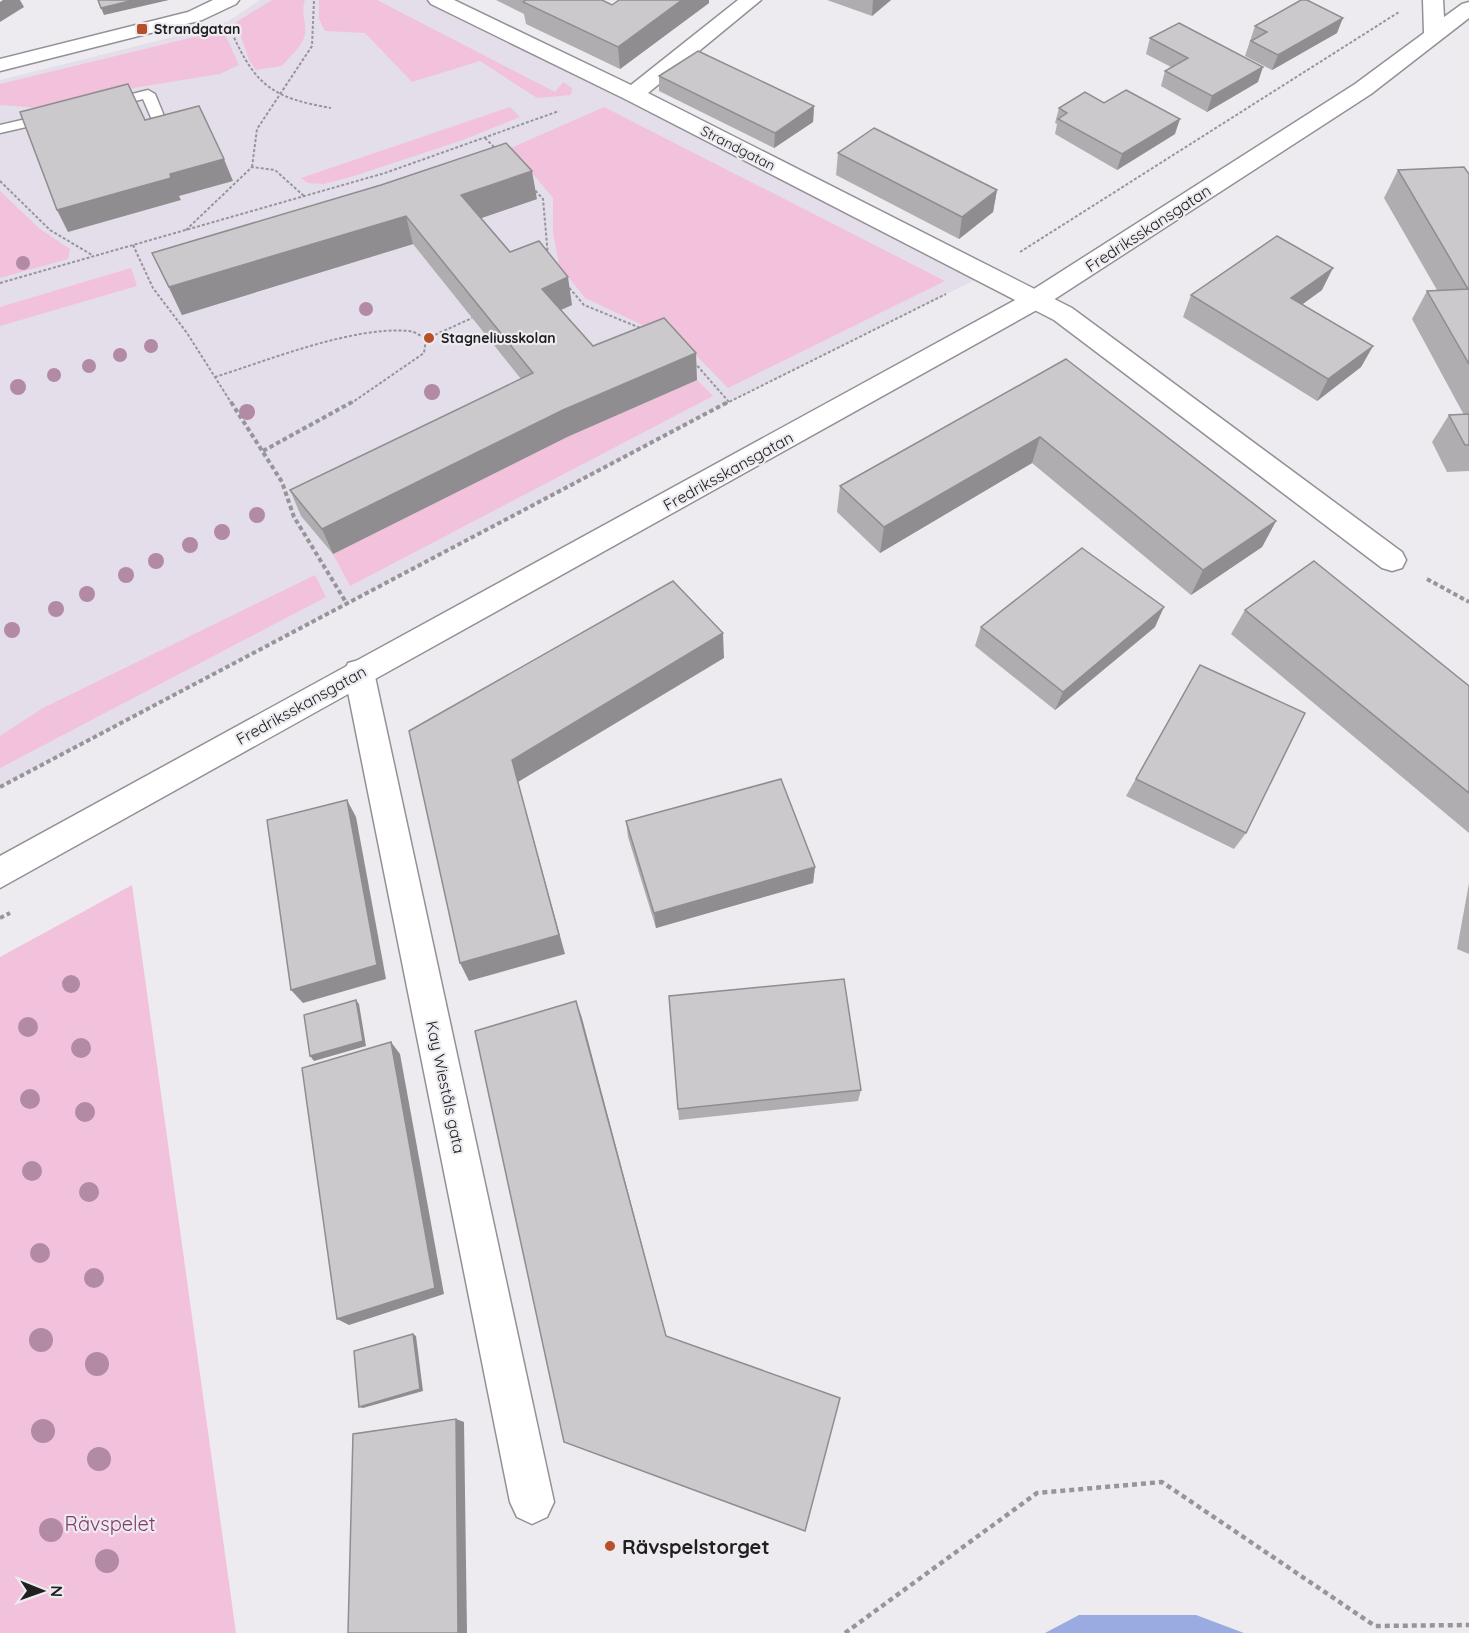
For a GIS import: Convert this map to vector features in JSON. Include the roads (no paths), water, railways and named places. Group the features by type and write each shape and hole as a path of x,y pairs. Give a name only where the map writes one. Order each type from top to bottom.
{"street":[{"path":"0,65 195,16 229,0"},
{"name":"Strandgatan","path":"438,0 633,94 1063,314 1392,560"},
{"path":"633,94 751,0"},
{"path":"1433,0 1434,35"},
{"name":"Fredriksskansgatan","path":"0,873 359,672 508,593 1035,300 1363,89 1469,8"},
{"name":"Kay Wieståls gata","path":"359,672 532,1502"}],"lane":[{"path":"92,108 148,94 164,133"},
{"path":"0,129 70,113"}],"water":[{"path":"1079,1615 1196,1615 1244,1633 1045,1633"}],"place":[{"name":"Strandgatan","path":"142,29"},
{"name":"Stagneliusskolan","path":"429,338"},
{"name":"Rävspelstorget","path":"610,1546"}],"park label":[{"name":"Rävspelet","path":"110,1523"}]}
